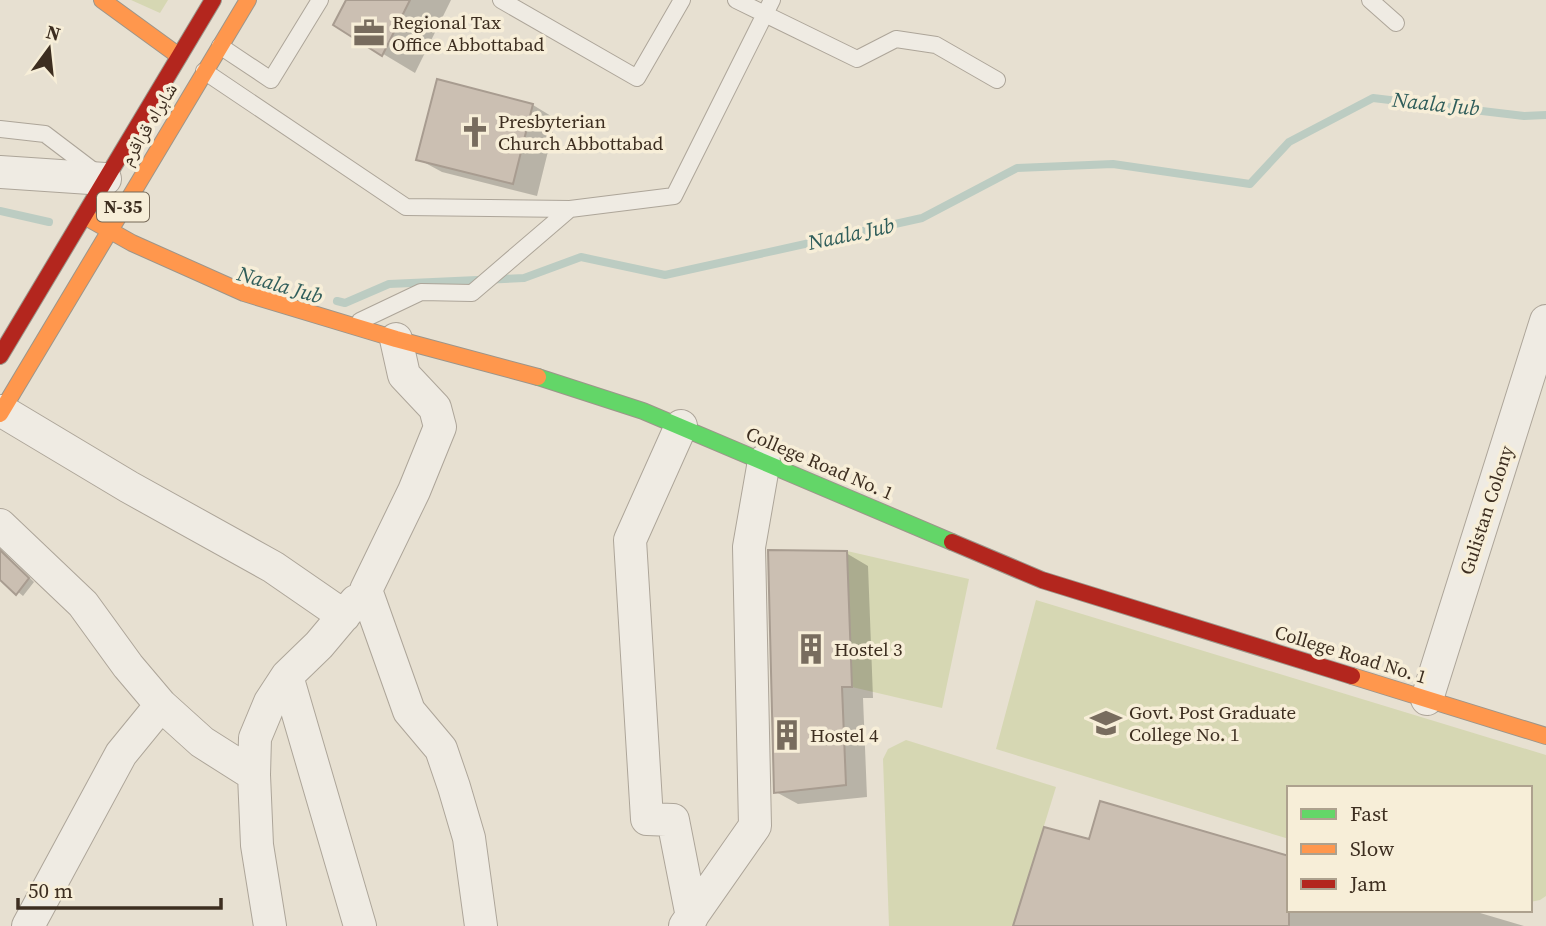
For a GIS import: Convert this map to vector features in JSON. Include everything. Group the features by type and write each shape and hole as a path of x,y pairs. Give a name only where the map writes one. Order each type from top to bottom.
{"main road":[{"path":"102,0 179,56"},
{"name":"شاہراہ قراقرم","path":"0,356 213,0"},
{"name":"شاہراہ قراقرم","path":"1,413 248,0"},
{"name":"College Road No. 1","path":"83,216 109,231 244,293 566,385 681,426 1042,580 1546,736"}],"street":[{"path":"0,172 105,179"},
{"name":"Gulistan Colony","path":"1427,699 1546,321"},
{"path":"270,926 257,845 255,738 270,702 287,676 319,645 366,590 414,491 440,427 435,408 404,374 396,338"},
{"path":"1,413 273,567 344,616"},
{"path":"681,426 630,540 647,820 673,820 688,921"},
{"path":"688,921 755,826 749,547 764,461"},
{"path":"0,526 83,604 128,666 161,705 202,742 254,775"},
{"path":"366,590 409,710 441,749 469,838 481,926"},
{"path":"287,676 360,926"},
{"path":"28,926 121,754 161,705"}],"lane":[{"path":"220,46 271,80 320,0"},
{"path":"501,0 637,78 682,0"},
{"path":"736,0 769,7 857,59 896,39 936,46 997,80"},
{"path":"1370,0 1396,23"},
{"path":"204,71 406,207 570,209 674,196 769,7"},
{"path":"0,129 45,134 105,179"},
{"path":"352,325 421,292 472,293 570,209"}],"green space":[{"path":"131,0 168,0 160,13"},
{"path":"847,551 969,579 942,708 852,687"},
{"path":"1036,600 1546,755 1546,896 1532,902 1532,786 1287,786 1287,838 996,749"},
{"path":"906,740 1056,787 1013,926 889,926 883,759 888,749"}],"building":[{"name":"Regional Tax Office Abbottabad","path":"346,0 410,0 382,56 333,25"},
{"name":"Presbyterian Church Abbottabad","path":"437,79 533,104 513,184 416,160"},
{"path":"0,550 29,578 16,595 0,580"},
{"name":"Hostel 3","path":"768,550 847,551 852,687 842,687 846,785 774,793"},
{"path":"1100,801 1287,855 1289,926 1013,926 1044,827 1089,839"}],"waterway":[{"name":"Naala Jub","path":"337,301 345,303 389,284 524,278 581,257 665,275 922,218 1017,168 1113,164 1250,184 1289,142 1373,98 1524,116 1546,115"},
{"name":"Naala Jub","path":"0,211 49,222"}],"traffic: fast":[{"path":"538,377 643,411 952,542"}],"traffic: slow":[{"path":"102,0 179,56"},
{"path":"0,414 248,0"},
{"path":"84,216 132,243 244,293 396,339 538,377"},
{"path":"1352,676 1546,736"}],"traffic: jam":[{"path":"0,356 213,0"},
{"path":"952,542 1042,580 1352,676"}],"place":[{"name":"Regional Tax Office Abbottabad","path":"369,33"},
{"name":"Presbyterian Church Abbottabad","path":"475,132"},
{"name":"Hostel 3","path":"811,649"},
{"name":"Govt. Post Graduate College No. 1","path":"1106,723"},
{"name":"Hostel 4","path":"787,735"}]}
